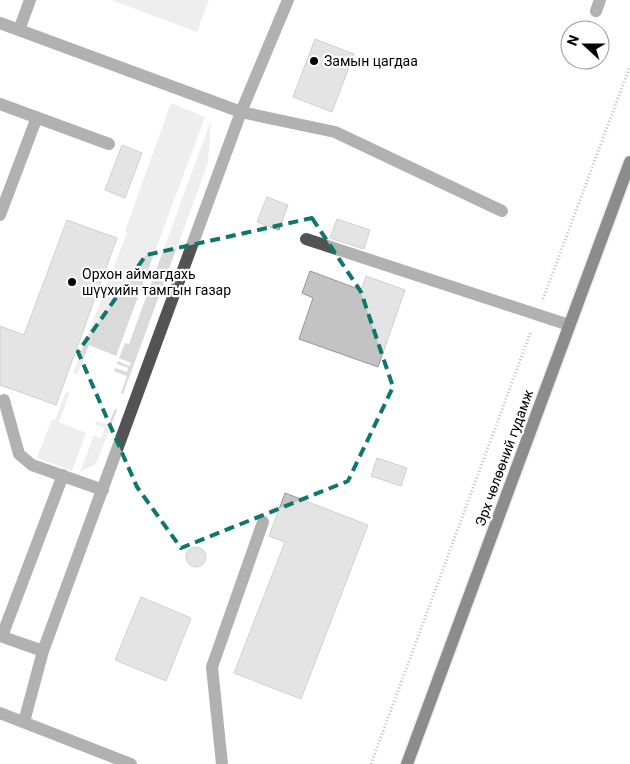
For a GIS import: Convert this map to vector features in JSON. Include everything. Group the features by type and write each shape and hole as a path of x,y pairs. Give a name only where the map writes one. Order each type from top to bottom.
{"main road":[{"name":"Эрх чөлөөний гудамж","path":"407,764 630,162"}],"street":[{"path":"19,30 30,0"},
{"path":"24,722 43,651 241,112 288,0"},
{"path":"0,23 241,112 335,132 502,211"},
{"path":"0,104 109,144"},
{"path":"0,215 37,117"},
{"path":"306,239 536,316 569,325"},
{"path":"4,400 22,458 32,465 103,490"},
{"path":"43,651 1,636 63,475"},
{"path":"222,764 212,667 263,522"},
{"path":"0,713 131,764"}],"path":[{"path":"371,764 630,66"}],"highlighted area":[{"path":"312,218 361,292 393,387 348,481 181,548 137,487 78,352 146,255"}],"shaded area":[{"path":"111,0 209,0 197,32"},
{"path":"171,103 205,117 116,356 89,345 77,375 73,373 127,233 125,231"},
{"path":"211,120 208,163 123,394 121,393 127,376 114,371 115,368 127,372 128,368 117,364 118,361 129,366 131,363 119,358 125,343 129,344"},
{"path":"66,391 70,392 59,422 86,433 72,471 37,458 52,419 55,420"},
{"path":"115,409 117,410 96,464 80,472 94,435 101,438 105,428 95,424 96,421 108,425"}],"building":[{"path":"315,39 354,54 332,112 293,97"},
{"path":"122,145 142,153 125,198 105,190"},
{"path":"267,197 288,205 279,230 257,222"},
{"path":"337,219 370,230 364,249 330,238"},
{"name":"Орхон аймагдахь шүүхийн тамгын газар","path":"67,220 117,238 56,405 0,385 0,326 24,335"},
{"path":"310,271 361,290 366,276 405,290 378,367 299,339 313,298 302,293"},
{"path":"377,458 407,468 401,486 371,476"},
{"path":"285,493 368,525 301,699 234,673 285,542 269,536"},
{"path":"196,547 203,550 206,557 203,564 196,567 189,564 186,557 189,550"},
{"path":"141,597 191,618 166,681 115,660"}],"place":[{"name":"Замын цагдаа","path":"314,61"},
{"name":"Орхон аймагдахь шүүхийн тамгын газар","path":"72,282"}]}
